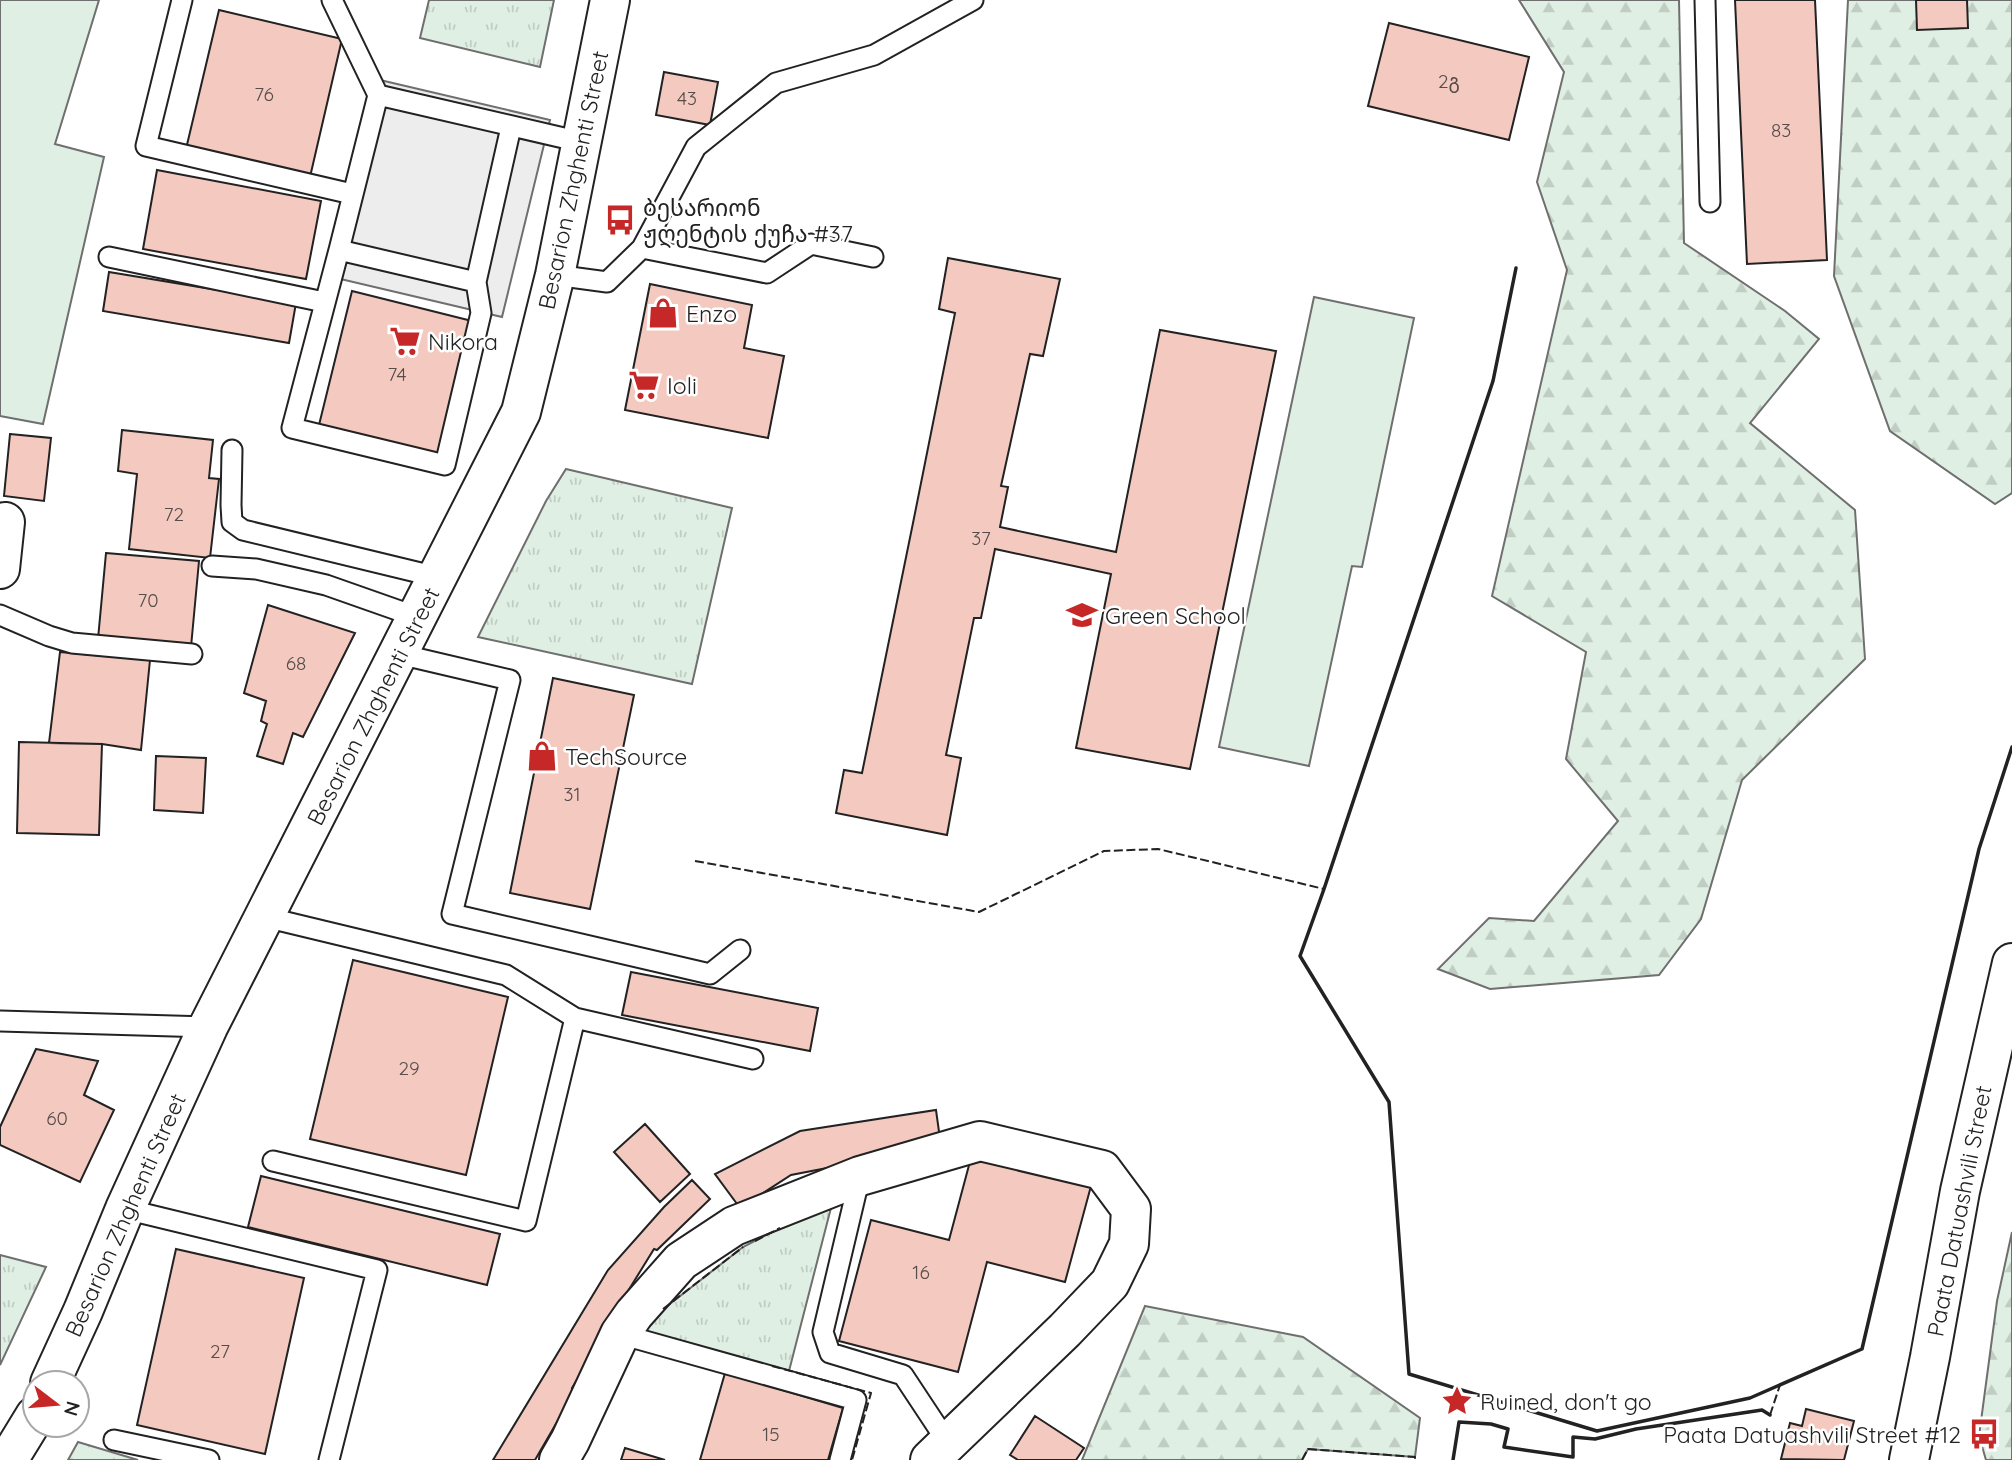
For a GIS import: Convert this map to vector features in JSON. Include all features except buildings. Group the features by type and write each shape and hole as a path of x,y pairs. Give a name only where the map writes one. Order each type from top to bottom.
{"main road":[{"name":"Besarion Zhghenti Street","path":"56,1369 125,1209 208,1027 520,412 555,275 610,0"},
{"path":"0,569 5,523"},
{"name":"Paata Datuashvili Street","path":"1909,1460 1960,1191 2012,963"},
{"path":"559,1460 620,1334 634,1314 681,1261 734,1226 860,1176 980,1141 1102,1170 1131,1209 1129,1244 1110,1283 939,1451"},
{"path":"8,1460 21,1439"}],"lane":[{"path":"182,0 146,146 352,194"},
{"path":"332,0 378,95 292,428 445,465 481,313 476,282 511,127"},
{"path":"555,275 607,282 642,248 696,147 776,83 874,55 973,0"},
{"path":"1704,0 1710,202"},
{"path":"378,95 581,142"},
{"path":"642,248 767,272 811,244 873,257"},
{"path":"339,250 476,282"},
{"path":"109,257 324,302"},
{"path":"232,450 232,522 243,530 438,577"},
{"path":"212,566 256,569 326,585 417,617"},
{"path":"0,615 72,643 192,654"},
{"path":"399,654 510,680 452,914 710,974 740,950"},
{"path":"265,917 506,975 575,1018 753,1059"},
{"path":"273,1161 526,1221 575,1018"},
{"path":"0,1021 208,1027"},
{"path":"860,1176 823,1332 830,1353 903,1375 939,1451"},
{"path":"125,1209 377,1270 329,1460"},
{"path":"620,1334 856,1399 840,1460"},
{"path":"114,1440 209,1460"}],"green space":[{"path":"0,0 99,0 55,144 104,157 43,424 0,416"},
{"path":"429,0 554,0 540,67 420,38"},
{"path":"1519,0 1679,0 1684,243 1785,311 1819,339 1750,423 1855,510 1865,659 1742,780 1701,919 1659,975 1490,989 1438,969 1489,918 1534,921 1618,821 1566,759 1586,652 1492,596 1567,270 1537,182 1564,72"},
{"path":"1848,0 2012,0 2012,493 1995,504 1890,431 1834,276"},
{"path":"1314,297 1414,318 1362,567 1352,566 1309,766 1219,747"},
{"path":"566,469 732,508 692,684 478,637 546,501"},
{"path":"833,1200 789,1371 644,1332 657,1314 743,1247"},
{"path":"2012,1232 2012,1460 1986,1460 1979,1436 1997,1301"},
{"path":"0,1255 46,1267 0,1365"},
{"path":"1145,1306 1303,1337 1420,1418 1415,1457 1308,1449 1302,1460 1082,1460"},
{"path":"78,1442 138,1460 68,1460"}],"shaded area":[{"path":"380,80 550,120 502,317 332,277"}],"fence":[{"path":"695,861 979,912 1104,851 1158,849 1324,889"},
{"path":"755,1241 780,1228"},
{"path":"663,1309 743,1247"},
{"path":"772,1366 871,1393 852,1460"},
{"path":"1770,1415 1780,1385"},
{"path":"1302,1460 1308,1449 1415,1457 1415,1460"}],"wall":[{"path":"1516,268 1493,381 1300,956 1389,1102 1409,1374 1597,1431 1750,1398 1862,1349 1979,849 2012,747"},
{"path":"1453,1460 1459,1422 1491,1424 1508,1429 1504,1447 1573,1457 1573,1437 1595,1439 1636,1429 1762,1410 1770,1415"}],"place":[{"name":"ბესარიონ ჟღენტის ქუჩა #37","path":"620,220"},
{"name":"Enzo","path":"663,313"},
{"name":"Nikora","path":"405,341"},
{"name":"Ioli","path":"644,385"},
{"name":"Green School","path":"1082,615"},
{"name":"TechSource","path":"542,756"},
{"name":"Ruined, don't go","path":"1457,1401"},
{"name":"Paata Datuashvili Street #12","path":"1984,1434"}]}
